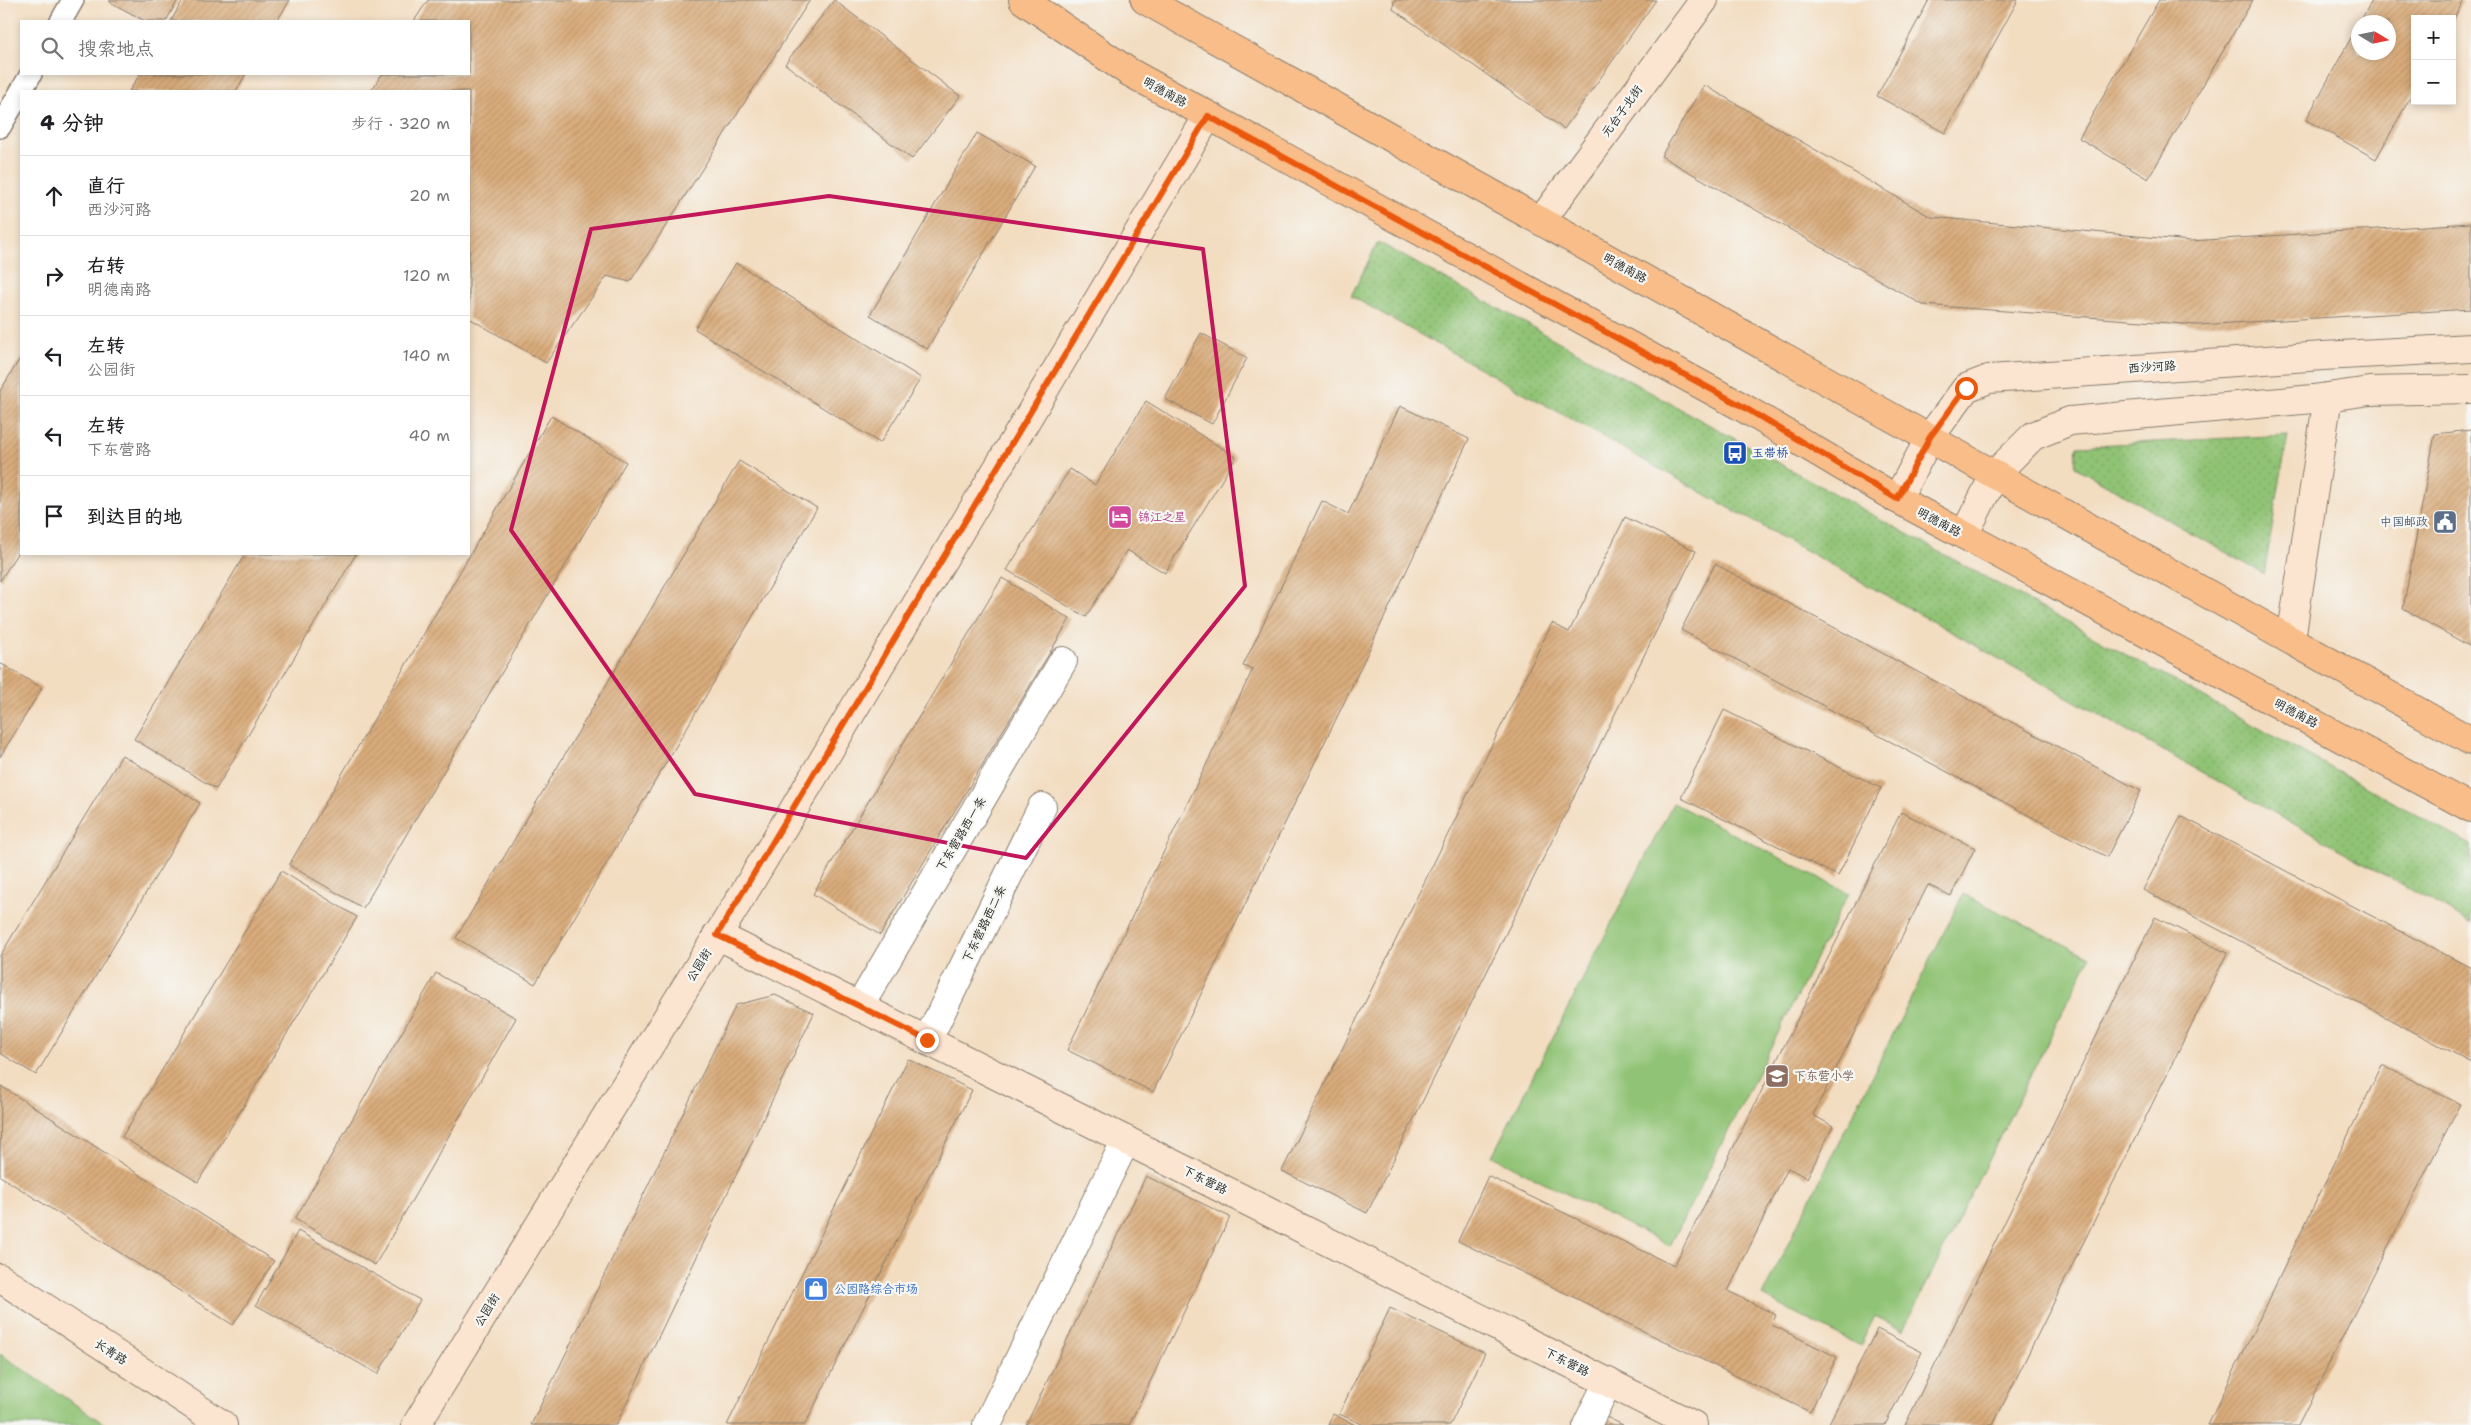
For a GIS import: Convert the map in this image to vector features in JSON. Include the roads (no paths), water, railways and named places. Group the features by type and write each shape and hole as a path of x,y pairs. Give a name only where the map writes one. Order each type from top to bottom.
{"main road":[{"name":"明德南路","path":"1024,0 1129,72 1742,406 1897,499 2471,808"},
{"name":"明德南路","path":"1145,0 2471,741"}],"street":[{"name":"元台子北街","path":"1541,221 1704,0"},
{"name":"公园街","path":"416,1425 717,935 1208,116"},
{"name":"西沙河路","path":"1897,499 1930,437 1966,388 1989,379 2333,355 2471,348"},
{"path":"1964,535 1995,474 2033,436 2070,421 2328,397 2370,391 2471,389"},
{"path":"2291,640 2328,397"},
{"name":"下东营路西一条","path":"859,1007 1063,662"},
{"name":"下东营路西二条","path":"927,1040 1042,807"},
{"name":"下东营路","path":"717,935 1693,1425"},
{"path":"987,1425 1126,1140"},
{"name":"长青路","path":"0,1278 223,1425"},
{"path":"1587,1425 1608,1382"}],"lane":[{"path":"62,20 73,0"},
{"path":"21,90 29,75"},
{"path":"0,127 20,92"}],"place":[{"name":"玉带桥","path":"1735,453"},
{"name":"锦江之星","path":"1120,517"},
{"name":"中国邮政","path":"2445,522"},
{"name":"下东营小学","path":"1777,1076"},
{"name":"公园路综合市场","path":"816,1289"}]}
